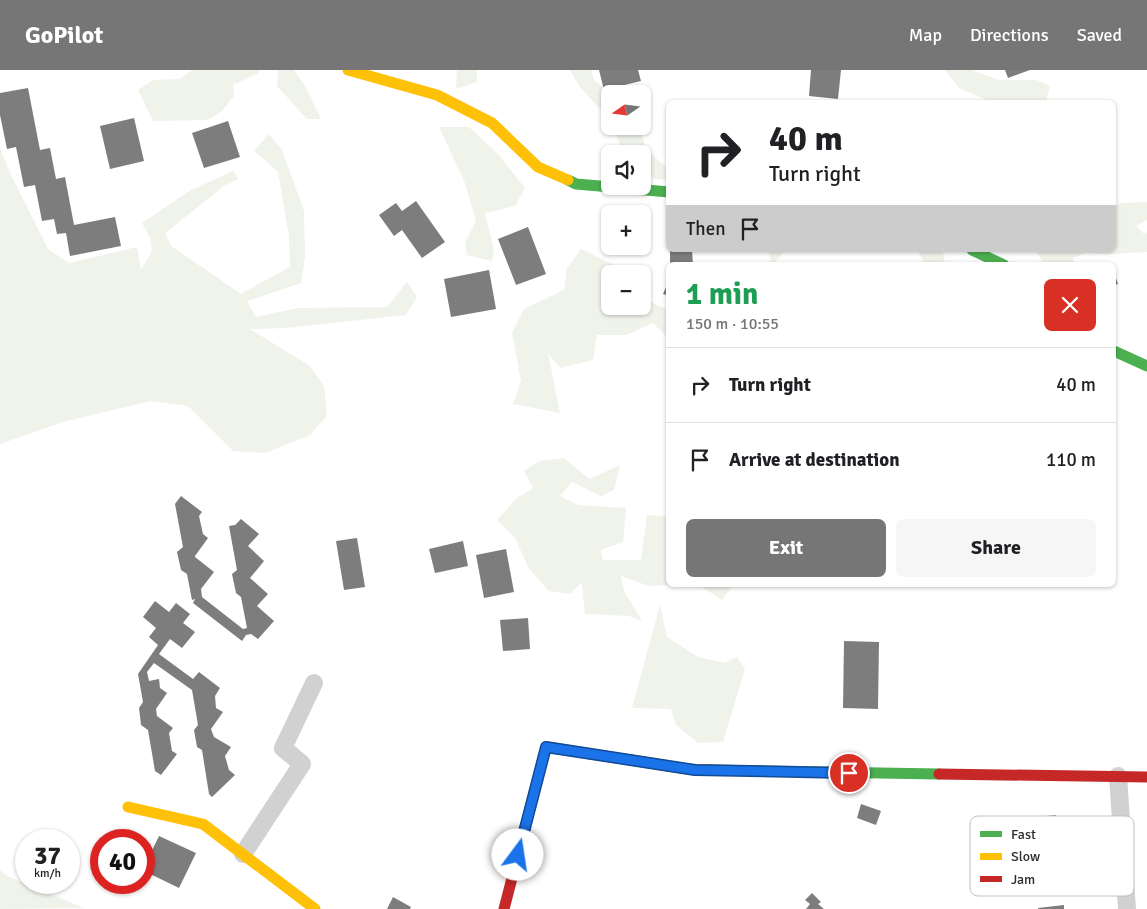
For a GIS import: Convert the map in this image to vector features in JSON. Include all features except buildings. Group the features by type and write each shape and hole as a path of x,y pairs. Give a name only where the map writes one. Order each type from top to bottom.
{"street":[{"path":"348,70 437,95 492,123 538,167 576,184 666,192"},
{"path":"976,252 998,262"},
{"path":"1116,352 1147,366"},
{"path":"243,854 302,764 283,748 314,683"},
{"path":"504,909 546,747 695,770 1147,777"},
{"path":"1118,776 1121,816"},
{"path":"128,807 203,824 315,909"},
{"path":"1126,896 1127,909"}],"shaded area":[{"path":"192,70 259,70 259,73 233,85 234,96 222,111 208,120 153,121 138,90 153,80 180,79"},
{"path":"278,70 294,70 305,86 321,119 307,119 277,86"},
{"path":"457,70 477,70 477,82 456,89"},
{"path":"570,70 591,70 594,80 601,85 601,110 580,87"},
{"path":"945,70 971,70 999,80 1036,80 1050,86 1046,100 986,100 959,88"},
{"path":"439,127 469,127 499,155 525,188 515,206 485,213 494,250 492,261 467,255 465,243 476,221 465,183"},
{"path":"269,134 282,150 304,211 305,257 301,283 247,301 256,317 298,308 387,307 407,282 417,297 406,315 285,328 250,329 310,366 324,386 327,416 310,435 265,453 233,451 188,406 150,401 63,422 0,444 0,148 10,173 48,249 69,263 137,247 141,270 152,251 150,238 142,223 191,190 233,171 238,179 224,186 165,233 171,246 241,294 290,267 289,236 278,172 254,151"},
{"path":"616,135 642,135 645,145 620,145"},
{"path":"651,154 666,167 666,180 651,178"},
{"path":"1147,202 1147,220 1136,226 1144,234 1147,232 1147,252 1085,253 1073,258 1074,262 1042,262 1037,252 1116,252 1116,206 1121,203"},
{"path":"581,249 614,265 601,265 601,315 651,315 651,302 666,309 666,336 653,323 626,335 597,335 593,360 560,368 548,353 560,413 513,404 521,381 512,333 524,309 564,290 567,268"},
{"path":"768,252 783,252 775,262 772,262"},
{"path":"918,252 943,252 945,262 924,262"},
{"path":"564,458 589,479 620,465 614,490 601,496 572,482 560,496 578,505 626,508 623,542 601,550 603,560 641,560 647,515 666,518 666,585 649,586 621,576 624,591 642,621 629,616 585,614 582,582 570,594 549,591 529,569 515,538 497,520 517,498 533,488 524,471 539,461"},
{"path":"702,587 732,587 722,600"},
{"path":"660,605 667,637 698,657 725,663 737,657 745,669 723,742 698,743 676,725 671,709 632,708"},
{"path":"0,870 15,879 15,894 50,894 84,908 0,909"}],"traffic: fast":[{"path":"568,180 576,184 666,192"},
{"path":"976,252 998,262"},
{"path":"1116,352 1147,366"},
{"path":"712,770 939,774"}],"traffic: slow":[{"path":"348,70 437,95 492,123 538,167 568,180"},
{"path":"128,807 203,824 315,909"}],"traffic: jam":[{"path":"504,909 546,747 695,770 712,770"},
{"path":"939,774 1147,777"}],"route":[{"path":"518,855 546,747 695,770 849,773"}]}
